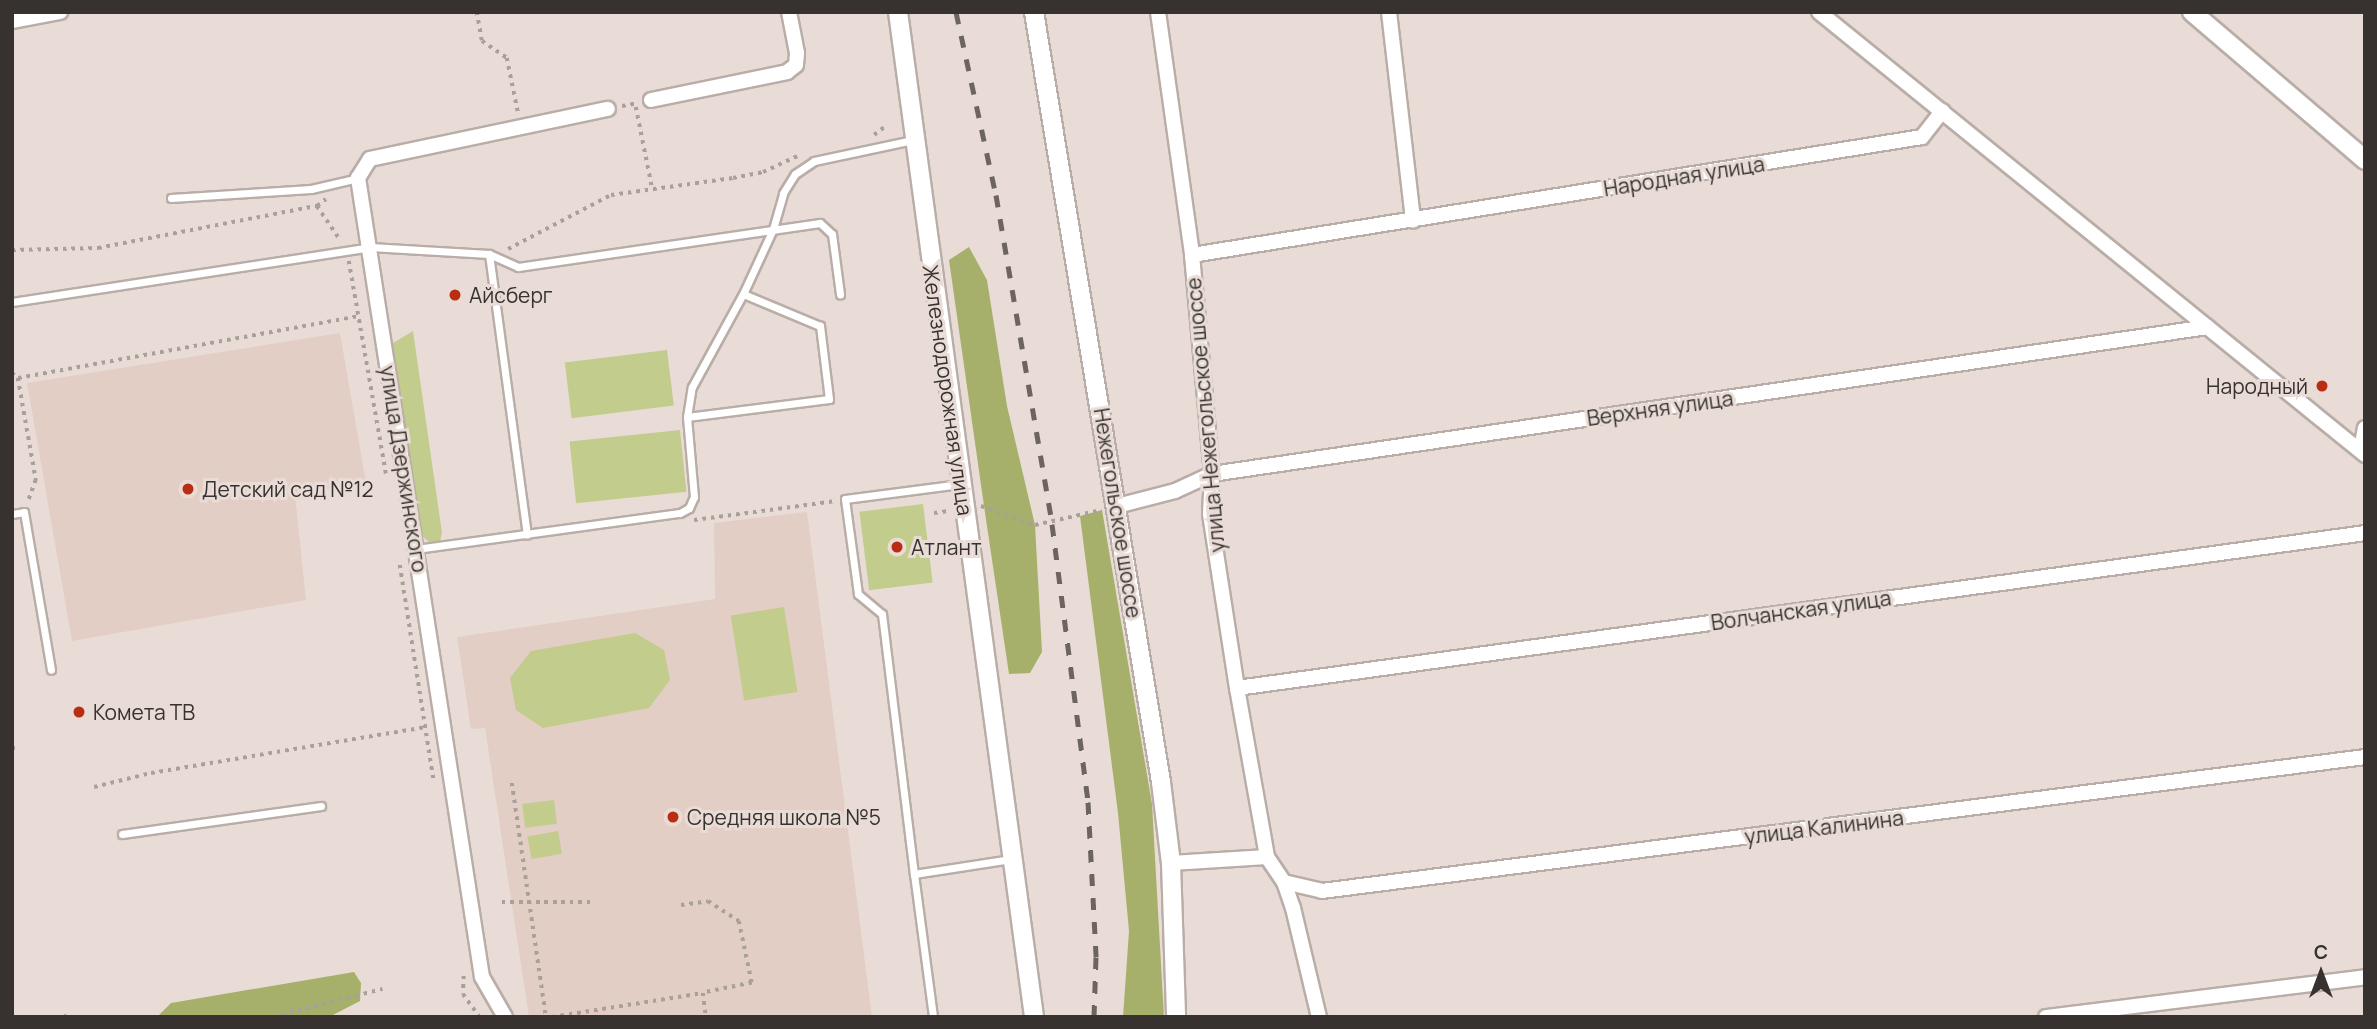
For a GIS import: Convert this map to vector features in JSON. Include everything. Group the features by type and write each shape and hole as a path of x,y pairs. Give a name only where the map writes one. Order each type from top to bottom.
{"street":[{"path":"12,21 60,12"},
{"path":"651,100 787,72 796,65 797,53 789,12"},
{"name":"Железнодорожная улица","path":"898,12 1034,1017"},
{"name":"Нежегольское шоссе","path":"1034,12 1117,506 1171,863 1176,1017"},
{"name":"улица Нежегольское шоссе","path":"1158,12 1192,255 1212,474 1210,514 1237,688 1267,857 1284,882 1319,1017"},
{"path":"1389,12 1413,221"},
{"path":"1819,12 2363,452"},
{"path":"2192,12 2365,160"},
{"path":"358,178 370,159 608,109"},
{"name":"Народная улица","path":"1192,255 1922,137 1942,111"},
{"name":"улица Дзержинского","path":"358,178 482,977 505,1017"},
{"name":"Верхняя улица","path":"1117,506 1175,491 1212,474 2207,327"},
{"path":"2363,452 2365,428"},
{"name":"Волчанская улица","path":"1237,688 2365,533"},
{"name":"улица Калинина","path":"1284,882 1322,891 2365,757"},
{"path":"1171,863 1267,857"},
{"path":"2046,1017 2365,977"}],"lane":[{"path":"416,550 680,513 689,508 694,497 687,417 692,387 743,294 773,229 783,193 795,174 814,160 914,140"},
{"path":"170,198 311,188 358,178"},
{"path":"12,302 370,247 489,254 518,267 773,229 828,225 840,294"},
{"path":"489,254 527,534"},
{"path":"687,417 830,399 820,326 743,294"},
{"path":"933,1017 882,614 858,594 845,499 961,484"},
{"path":"12,514 24,512 51,670"},
{"path":"122,834 321,806"},
{"path":"914,874 1012,859"}],"path":[{"path":"477,12 482,41 507,58 521,128"},
{"path":"608,109 651,100"},
{"path":"635,104 652,187"},
{"path":"872,137 887,125"},
{"path":"489,254 517,246 611,195 763,172 806,152"},
{"path":"12,250 98,248 317,206 347,250 388,488"},
{"path":"18,378 358,316"},
{"path":"12,373 18,378 36,480 24,512"},
{"path":"934,513 984,506 1035,525 1117,506"},
{"path":"399,555 436,792"},
{"path":"94,787 151,773 443,724"},
{"path":"512,783 546,1017"},
{"path":"552,1017 752,984 739,921 708,901 681,905"},
{"path":"502,902 595,902"},
{"path":"465,971 463,994 480,1017"},
{"path":"273,1017 382,989"},
{"path":"702,993 706,1017"}],"shaded area":[{"name":"Детский сад №12","path":"340,333 366,483 295,495 306,600 72,641 27,383"},
{"name":"Средняя школа №5","path":"807,512 872,1017 529,1017 485,728 471,729 457,637 715,599 714,523"}],"green space":[{"path":"969,247 987,280 1007,406 1035,525 1042,652 1030,673 1009,674 984,506 949,260"},
{"path":"413,331 442,533 440,541 429,542 421,535 393,343"},
{"path":"667,350 674,406 572,418 565,363"},
{"path":"680,430 686,492 576,503 570,442"},
{"name":"Атлант","path":"923,504 933,582 869,590 859,512"},
{"path":"1102,510 1152,804 1164,1017 1123,1017 1129,931 1118,813 1080,516"},
{"path":"784,607 797,692 744,700 731,615"},
{"path":"635,633 664,650 670,680 649,708 543,728 516,710 510,678 531,651"},
{"path":"554,800 557,824 525,828 522,804"},
{"path":"558,831 562,854 531,859 527,836"},
{"path":"354,972 361,983 360,1001 329,1017 157,1017 171,1003"}],"railway":[{"path":"956,12 996,195 1052,524 1088,802 1096,957 1094,1017"}],"place":[{"name":"Айсберг","path":"455,295"},
{"name":"Народный","path":"2322,386"},
{"name":"Детский сад №12","path":"188,489"},
{"name":"Атлант","path":"897,547"},
{"name":"Комета ТВ","path":"79,712"},
{"name":"Средняя школа №5","path":"673,817"}]}
